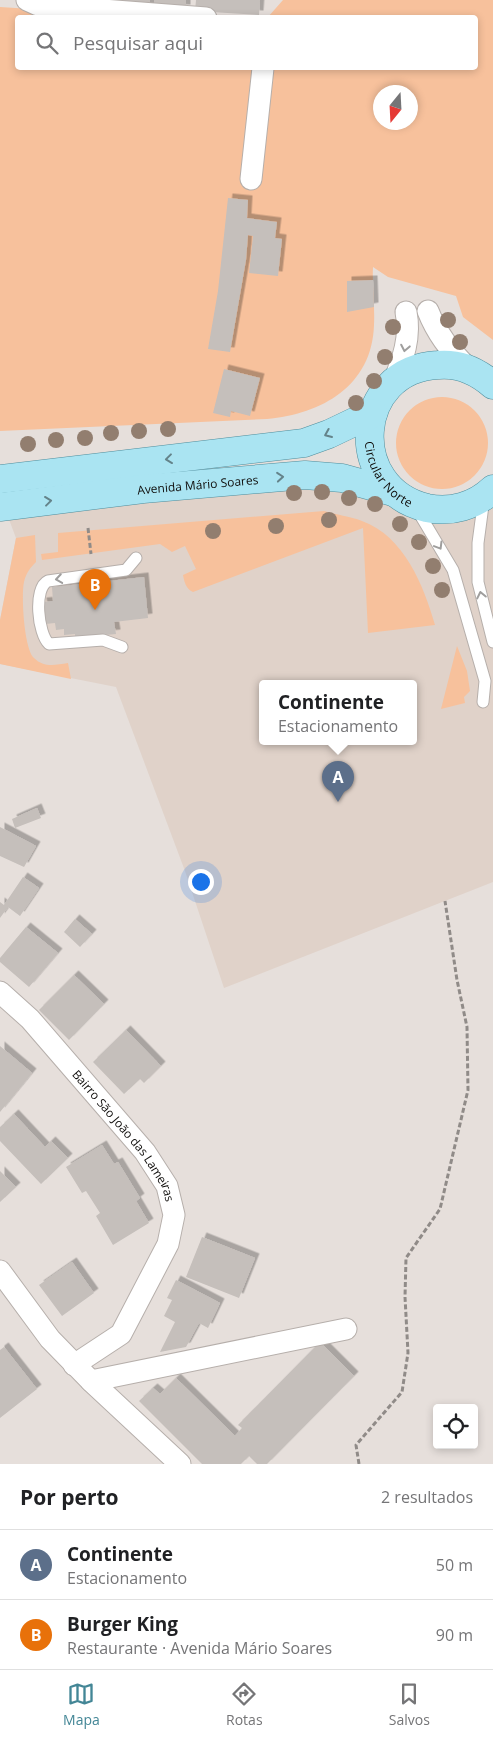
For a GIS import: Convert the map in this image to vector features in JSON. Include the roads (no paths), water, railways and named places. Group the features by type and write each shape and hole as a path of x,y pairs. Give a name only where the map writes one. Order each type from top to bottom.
{"main road":[{"name":"Circular Norte","path":"488,493 462,508 438,510 404,498 380,476 371,456 368,434 372,413 381,396 394,382 410,371 429,365 449,364 468,368 493,385"},
{"path":"0,479 304,443 329,434 372,413"},
{"name":"Avenida Mário Soares","path":"0,507 142,489 305,475 342,478 404,498"}],"street":[{"path":"27,0 38,5 167,15"},
{"path":"251,179 263,70"},
{"path":"428,311 450,351 468,368"},
{"path":"394,382 403,357 407,338 409,325 406,312"},
{"name":"Bairro São João das Lameiras","path":"0,992 30,1019 144,1152 167,1186 174,1216 168,1244 121,1334 74,1365"},
{"path":"0,1271 50,1339 74,1365 180,1464"},
{"path":"90,1381 346,1329"}],"lane":[{"path":"488,493 478,543 478,582 493,642"},
{"path":"404,498 453,570 485,681 483,702"},
{"path":"122,647 103,640 49,644 43,636 38,598 40,588 48,580 126,570 136,558"}],"place":[{"name":"Burger King","path":"95,610"},
{"name":"Continente","path":"338,802"}]}
